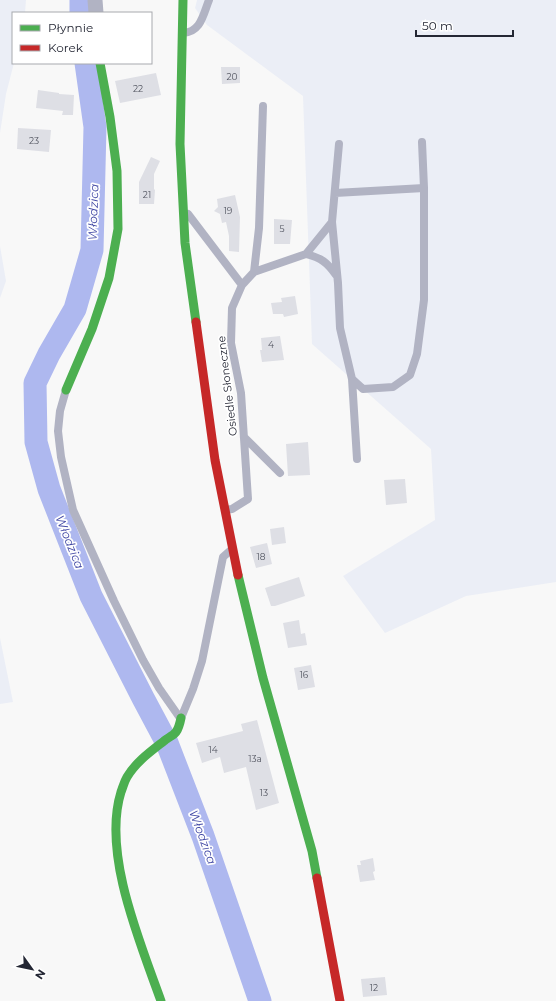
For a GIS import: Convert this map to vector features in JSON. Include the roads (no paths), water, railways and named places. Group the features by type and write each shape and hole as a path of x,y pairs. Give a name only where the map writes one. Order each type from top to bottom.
{"street":[{"path":"96,0 96,12"},
{"path":"183,0 180,144 186,251 215,460 232,550 263,678 312,851 340,1001"},
{"path":"66,390 92,330 110,278 118,229 117,171 110,117 100,64"},
{"path":"161,1001 142,946 121,875 116,822 120,793 134,766 148,753 177,731 181,718"}],"lane":[{"path":"182,34 191,33 198,27 210,0"},
{"path":"263,106 259,228 254,272 306,254 332,222"},
{"path":"352,379 363,389 393,387 410,375 417,354 424,300 424,188 422,142"},
{"path":"339,144 332,222 338,277 340,328 352,379 357,459"},
{"path":"335,193 424,188"},
{"path":"183,207 242,284"},
{"path":"306,254 318,257 330,265 338,277"},
{"name":"Osiedle Słoneczne","path":"224,511 232,509 248,499 241,393 231,343 232,308 242,284 254,272"},
{"path":"66,390 60,411 58,431 61,457 73,510 114,601 143,660 159,688 181,718"},
{"path":"244,436 280,473"},
{"path":"181,718 193,689 202,661 223,557 232,550"}],"waterway":[{"name":"Włodzica","path":"81,0 81,12"},
{"name":"Włodzica","path":"86,64 95,127 92,250 75,309 49,354 35,383 36,442 49,489 91,596 167,743 203,836 260,1001"}]}
